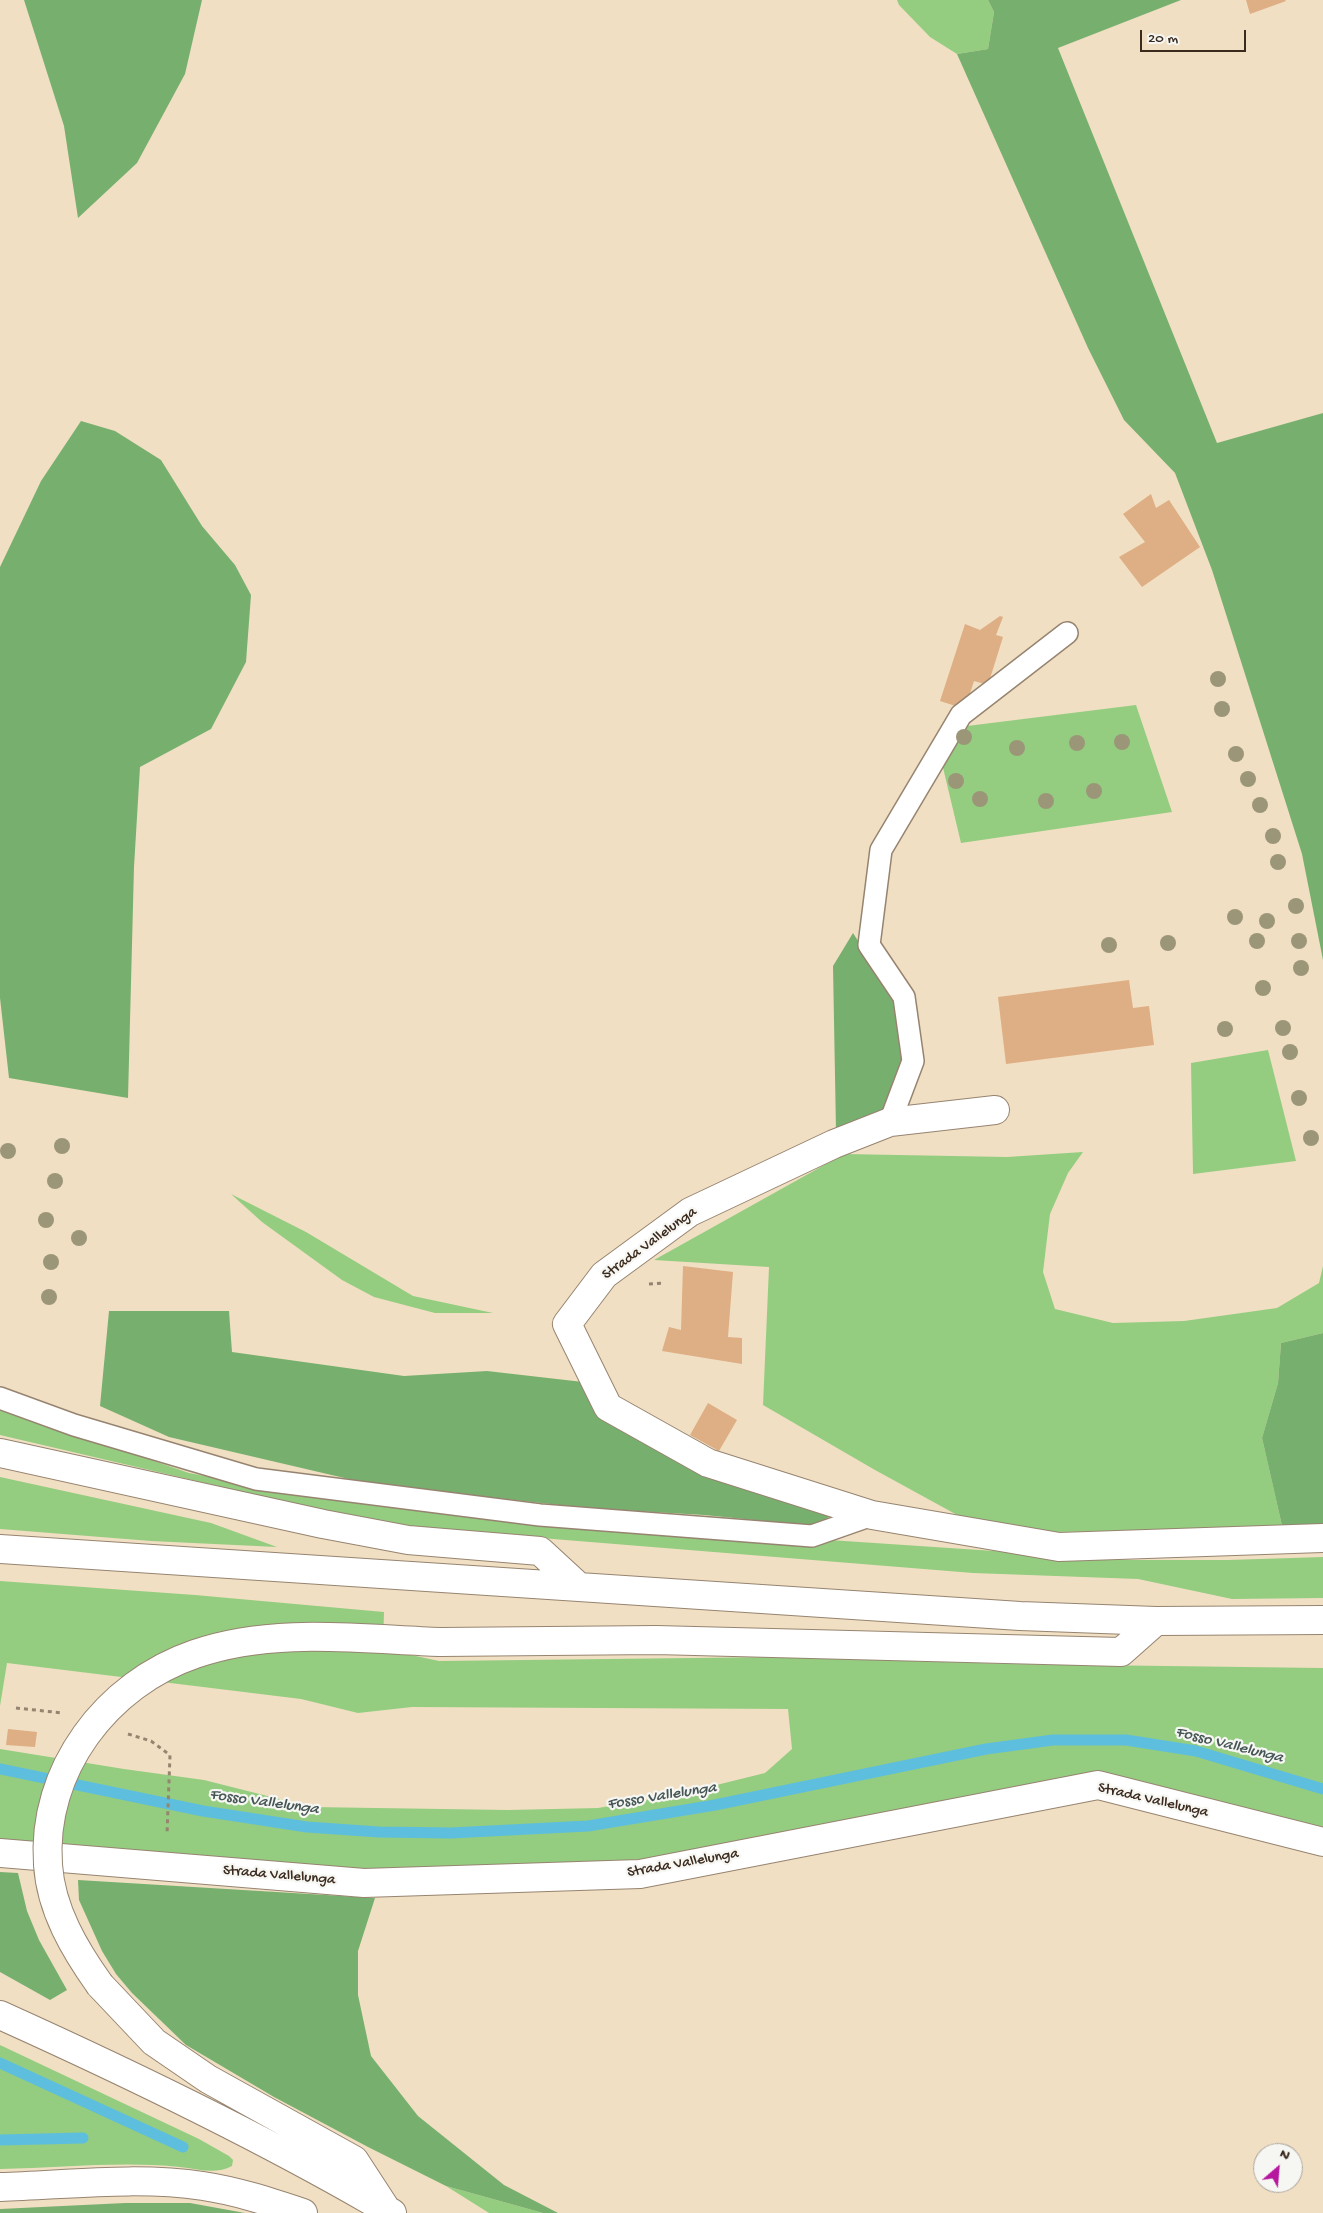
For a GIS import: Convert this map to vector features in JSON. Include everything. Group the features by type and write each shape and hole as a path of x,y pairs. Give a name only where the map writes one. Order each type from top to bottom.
{"main road":[{"name":"Strada Vallelunga","path":"995,1110 890,1122 834,1144 690,1212 604,1275 567,1324 608,1407 708,1463 872,1515 1059,1547 1323,1538"},
{"path":"0,1453 323,1524 408,1540 540,1551 578,1586"},
{"path":"0,1549 1000,1615 1156,1620 1323,1620"},
{"path":"390,2212 354,2160 208,2079 154,2042 100,1985 77,1952 60,1914 48,1866 48,1844 57,1793 73,1754 90,1727 109,1705 129,1689 158,1671 195,1654 236,1644 294,1638 440,1642 656,1640 1121,1652 1156,1620"},
{"name":"Strada Vallelunga","path":"0,1853 364,1883 640,1874 1098,1785 1323,1842"},
{"path":"0,2015 100,2060 223,2121 390,2212"},
{"path":"0,2187 100,2182 165,2183 203,2186 256,2197 302,2213"}],"lane":[{"path":"890,1122 913,1060 904,997 869,946 881,850 961,715 1067,633"},
{"name":"Strada Vallelunga","path":"0,1398 74,1425 256,1479 540,1516 812,1536 872,1515"}],"path":[{"path":"166,1842 169,1774"}],"green space":[{"path":"24,0 202,0 185,74 137,163 78,218 64,126"},
{"path":"897,0 988,0 994,12 988,49 957,54 930,37 899,5"},
{"path":"988,0 1181,0 1058,48 1217,443 1323,413 1323,960 1302,854 1212,570 1175,473 1124,420 1088,348 957,54 988,49 994,12"},
{"path":"81,421 115,431 161,460 202,526 235,565 251,595 246,662 211,729 140,767 134,867 128,1098 9,1078 0,998 0,567 41,481"},
{"path":"1136,705 1172,812 961,843 940,755 959,727"},
{"path":"853,933 885,983 904,1020 902,1071 884,1117 836,1131 833,966"},
{"path":"1268,1050 1296,1161 1193,1174 1191,1063"},
{"path":"1083,1152 1068,1173 1050,1214 1043,1272 1055,1309 1113,1323 1184,1321 1277,1308 1319,1283 1323,1266 1323,1333 1281,1343 1278,1383 1262,1438 1283,1530 1049,1532 959,1516 763,1405 769,1267 654,1260 844,1154 1007,1157"},
{"path":"231,1194 306,1232 413,1296 493,1313 435,1313 374,1297 342,1280 262,1222"},
{"path":"109,1311 229,1311 232,1352 404,1376 487,1371 583,1382 643,1433 840,1510 815,1526 704,1515 586,1508 370,1484 169,1437 100,1406"},
{"path":"1323,1333 1323,1528 1283,1530 1262,1438 1278,1383 1281,1343"},
{"path":"0,1408 189,1473 273,1489 530,1520 1129,1560 1228,1560 1323,1557 1323,1598 1232,1599 1138,1579 973,1573 405,1527 316,1509 0,1435"},
{"path":"0,1477 211,1523 277,1547 151,1541 0,1529"},
{"path":"0,1581 195,1595 384,1612 383,1649 439,1661 776,1657 1010,1664 1323,1668 1323,1831 1096,1775 669,1857 588,1863 322,1872 0,1846 0,1749 204,1780 311,1807 508,1810 598,1808 684,1793 765,1773 792,1749 788,1709 412,1707 358,1713 301,1699 7,1663 0,1706"},
{"path":"0,1872 18,1873 27,1911 39,1940 67,1990 50,2000 0,1972"},
{"path":"78,1880 375,1898 358,1951 358,1995 371,2056 418,2116 504,2185 558,2213 543,2213 446,2186 274,2097 186,2045 132,1993 116,1974 102,1951 79,1900"},
{"path":"0,2045 199,2139 229,2156 233,2160 232,2166 213,2171 158,2165 90,2165 0,2169"},
{"path":"446,2186 543,2213 489,2213"},
{"path":"125,2203 190,2203 245,2213 0,2213 0,2209"}],"building":[{"path":"1246,0 1285,0 1286,1 1250,14"},
{"path":"1151,494 1156,508 1169,500 1200,547 1142,587 1119,557 1145,542 1123,514"},
{"path":"1000,616 1003,617 996,635 1003,637 988,685 974,681 965,709 940,701 965,624 980,630"},
{"path":"1129,980 1133,1008 1149,1006 1154,1045 1006,1064 998,997"},
{"path":"683,1266 733,1272 728,1337 742,1338 742,1364 662,1351 669,1327 681,1330"},
{"path":"708,1403 737,1420 719,1451 690,1435"},
{"path":"8,1729 37,1732 35,1747 6,1745"}],"waterway":[{"name":"Fosso Vallelunga","path":"0,1769 203,1811 307,1827 379,1832 451,1833 588,1826 715,1805 986,1749 1053,1740 1126,1740 1196,1751 1323,1789"},
{"path":"0,2063 183,2147"},
{"path":"0,2140 83,2138"}]}
